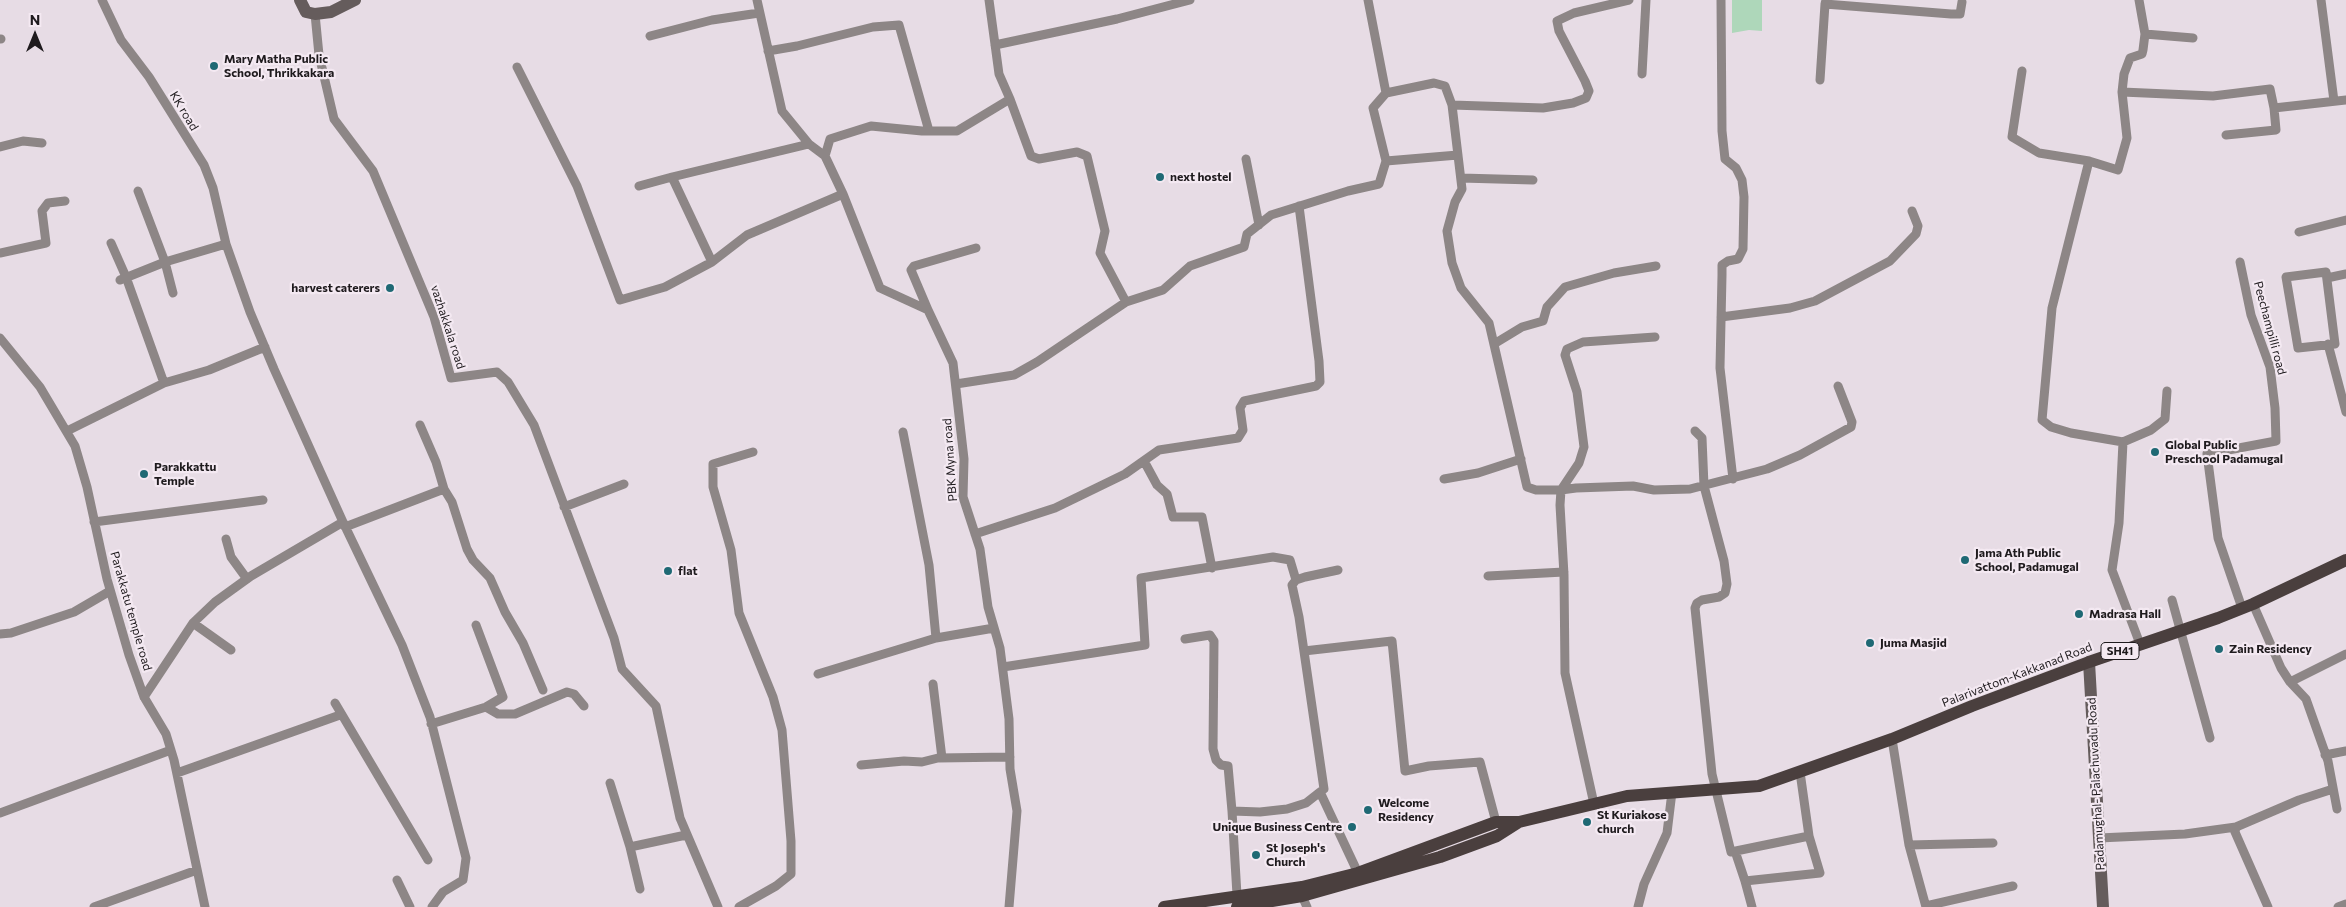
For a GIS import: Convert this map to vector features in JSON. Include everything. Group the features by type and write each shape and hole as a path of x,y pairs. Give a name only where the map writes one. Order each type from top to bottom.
{"main road":[{"path":"300,0 306,12 315,14 331,12 355,0"},
{"name":"Palarivattom-Kakkanad Road","path":"1519,822 1627,796 1759,786 1892,739 1972,706 2089,662 2248,606 2346,560"},
{"name":"Padamughal- Palachuvadu Road","path":"2089,662 2103,907"},
{"path":"1164,907 1237,901 1302,887 1358,873 1496,822 1519,822"},
{"path":"1237,901 1278,904 1305,902 1444,856 1497,836 1519,822"},
{"path":"1440,843 1444,856"}],"street":[{"name":"KK road","path":"102,0 121,40 149,77 204,166 214,188 226,244 265,347 344,524 402,645 431,724 466,858 463,880 443,892 432,907"},
{"path":"757,0 782,111 809,144 825,156 843,194 880,288 928,310"},
{"path":"989,0 999,74 1032,156 1039,159 1077,152 1087,156 1105,230 1100,253 1126,302"},
{"path":"995,45 1117,19 1190,0"},
{"path":"1368,0 1386,93"},
{"path":"1452,105 1543,108 1573,103 1586,98 1589,92 1559,31 1557,21 1574,13 1629,0"},
{"path":"1642,74 1646,0"},
{"path":"1721,0 1722,132 1725,159 1736,168 1742,180 1744,197 1743,249 1738,259 1728,261 1722,265 1721,388 1733,479"},
{"path":"2022,71 2012,137 2039,153 2090,161 2118,170 2127,138 2122,92 2124,74 2130,58 2142,54 2145,34 2139,0"},
{"path":"2321,0 2334,101"},
{"path":"1820,80 1826,2 1960,14 1962,2"},
{"path":"650,36 704,21 759,13"},
{"name":"vazhakkala road","path":"315,14 319,55 334,119 374,171 434,317 451,378 497,372 508,382 534,425 614,638 622,669 656,706 680,818 716,906"},
{"path":"768,51 797,46 873,27 899,25 929,131"},
{"path":"2145,34 2193,38"},
{"path":"517,67 577,186 620,300 665,287 712,262 747,235 843,194"},
{"path":"956,384 1014,375 1037,362 1126,302 1163,290 1190,266 1244,248 1247,234 1272,215 1348,191 1379,184 1386,161 1373,108 1386,93 1434,83 1445,86 1452,105 1461,178 1462,188 1455,202 1447,231 1452,263 1461,288 1489,323 1527,487 1536,490 1632,486 1654,490 1690,489 1767,469 1800,456 1851,427 1852,422 1838,386"},
{"path":"2122,92 2213,96 2270,89 2276,130 2226,135"},
{"path":"825,156 830,139 871,126 929,131 956,131 1010,100"},
{"path":"2274,108 2346,100"},
{"path":"0,148 23,141 42,143"},
{"path":"639,186 809,144"},
{"path":"1386,161 1458,155"},
{"path":"1246,159 1259,225"},
{"path":"2090,161 2052,308 2042,420 2051,427 2071,433 2124,442 2151,430 2164,419 2167,391"},
{"path":"672,177 712,262"},
{"path":"1461,178 1533,180"},
{"path":"138,192 166,262 173,293"},
{"path":"0,252 46,243 42,211 48,203 65,201"},
{"path":"975,534 1055,508 1125,474 1160,450 1238,438 1243,430 1240,408 1244,401 1316,386 1320,382 1320,361 1299,206"},
{"path":"1721,317 1790,308 1815,301 1890,261 1916,234 1918,226 1912,211"},
{"path":"2299,232 2346,220"},
{"path":"111,243 164,382"},
{"path":"123,278 166,262 226,244"},
{"name":"PBK Myna road","path":"976,248 914,266 912,270 953,363 964,459 963,496 980,549 988,607 1003,667 1016,811 1009,907"},
{"name":"Peechampilli road","path":"2240,262 2251,315 2270,367 2275,408 2276,441 2207,454 2218,538 2248,606"},
{"path":"1494,344 1522,327 1543,321 1547,308 1565,287 1614,273 1656,266"},
{"path":"2326,272 2335,344 2328,344 2298,348 2286,277 2326,272"},
{"path":"2327,278 2346,274"},
{"path":"1594,804 1565,673 1561,490 1579,463 1584,448 1577,392 1565,355 1567,349 1583,342 1655,337"},
{"name":"Parakkatu temple road","path":"0,338 40,387 75,446 110,592 144,697 166,734 171,750 205,907"},
{"path":"2328,344 2346,412"},
{"path":"67,431 164,382 209,370 265,347"},
{"path":"420,425 436,462 444,489 452,502 467,550 473,560 490,578 505,612 523,643 542,690"},
{"path":"1695,431 1702,438 1704,486 1724,561 1727,584 1725,593 1719,598 1702,600 1694,608 1712,774 1731,852 1809,836"},
{"path":"903,432 929,564 936,638"},
{"path":"2124,442 2118,523 2112,570 2140,644"},
{"path":"739,907 776,886 791,874 791,841 782,730 773,696 739,613 731,550 713,487 713,464 754,452"},
{"path":"1444,479 1478,473 1521,459"},
{"path":"1144,461 1158,485 1167,494 1173,517 1202,517 1212,568"},
{"path":"564,506 624,484"},
{"path":"144,697 193,622 214,602 247,579 344,524 444,489"},
{"path":"94,522 263,500"},
{"path":"226,538 231,558 247,579"},
{"path":"1003,667 1144,645 1141,578 1273,557 1290,560 1296,580"},
{"path":"1232,811 1260,812 1287,809 1306,803 1324,789 1304,651 1292,585 1296,580 1338,570"},
{"path":"1488,576 1564,572"},
{"path":"0,634 11,633 74,612 110,592"},
{"path":"2172,600 2210,738"},
{"path":"2248,606 2281,668 2290,682 2306,700 2324,756 2328,761 2337,809"},
{"path":"193,622 231,650"},
{"path":"431,724 486,707 503,696 476,625"},
{"path":"818,674 936,638 994,628"},
{"path":"1185,639 1210,635 1214,641 1213,750 1216,760 1222,765 1228,766 1237,901"},
{"path":"1304,651 1392,640 1405,771 1429,766 1480,762 1496,822"},
{"path":"2290,682 2346,654"},
{"path":"933,684 942,758"},
{"path":"486,707 498,714 515,714 567,692 574,694 584,706"},
{"path":"335,703 340,715 428,860"},
{"path":"177,773 340,715"},
{"path":"1892,739 1909,845 1926,907 2013,886"},
{"path":"0,813 171,750"},
{"path":"2324,756 2346,752"},
{"path":"861,765 904,761 922,762 942,758 1010,757"},
{"path":"1745,880 1820,873 1809,836 1800,772"},
{"path":"610,783 630,847 640,888"},
{"path":"2099,838 2185,834 2236,827 2299,800 2333,789"},
{"path":"1320,792 1358,873"},
{"path":"1638,907 1644,884 1667,833 1672,792"},
{"path":"2236,827 2235,832 2268,907"},
{"path":"630,847 686,835"},
{"path":"1909,845 1993,843"},
{"path":"1735,851 1752,907"},
{"path":"94,907 197,870"},
{"path":"397,880 410,907"},
{"path":"2338,907 2346,904"}],"green space":[{"path":"1732,0 1762,0 1762,31 1749,30 1732,33"}],"place":[{"name":"Mary Matha Public School, Thrikkakara","path":"214,66"},
{"name":"next hostel","path":"1160,177"},
{"name":"harvest caterers","path":"390,288"},
{"name":"Global Public Preschool Padamugal","path":"2155,452"},
{"name":"Parakkattu Temple","path":"144,474"},
{"name":"Jama Ath Public School, Padamugal","path":"1965,560"},
{"name":"flat","path":"668,571"},
{"name":"Madrasa Hall","path":"2079,614"},
{"name":"Juma Masjid","path":"1870,643"},
{"name":"Zain Residency","path":"2219,649"},
{"name":"Welcome Residency","path":"1368,810"},
{"name":"St Kuriakose church","path":"1587,822"},
{"name":"Unique Business Centre","path":"1352,827"},
{"name":"St Joseph's Church","path":"1256,855"}]}
